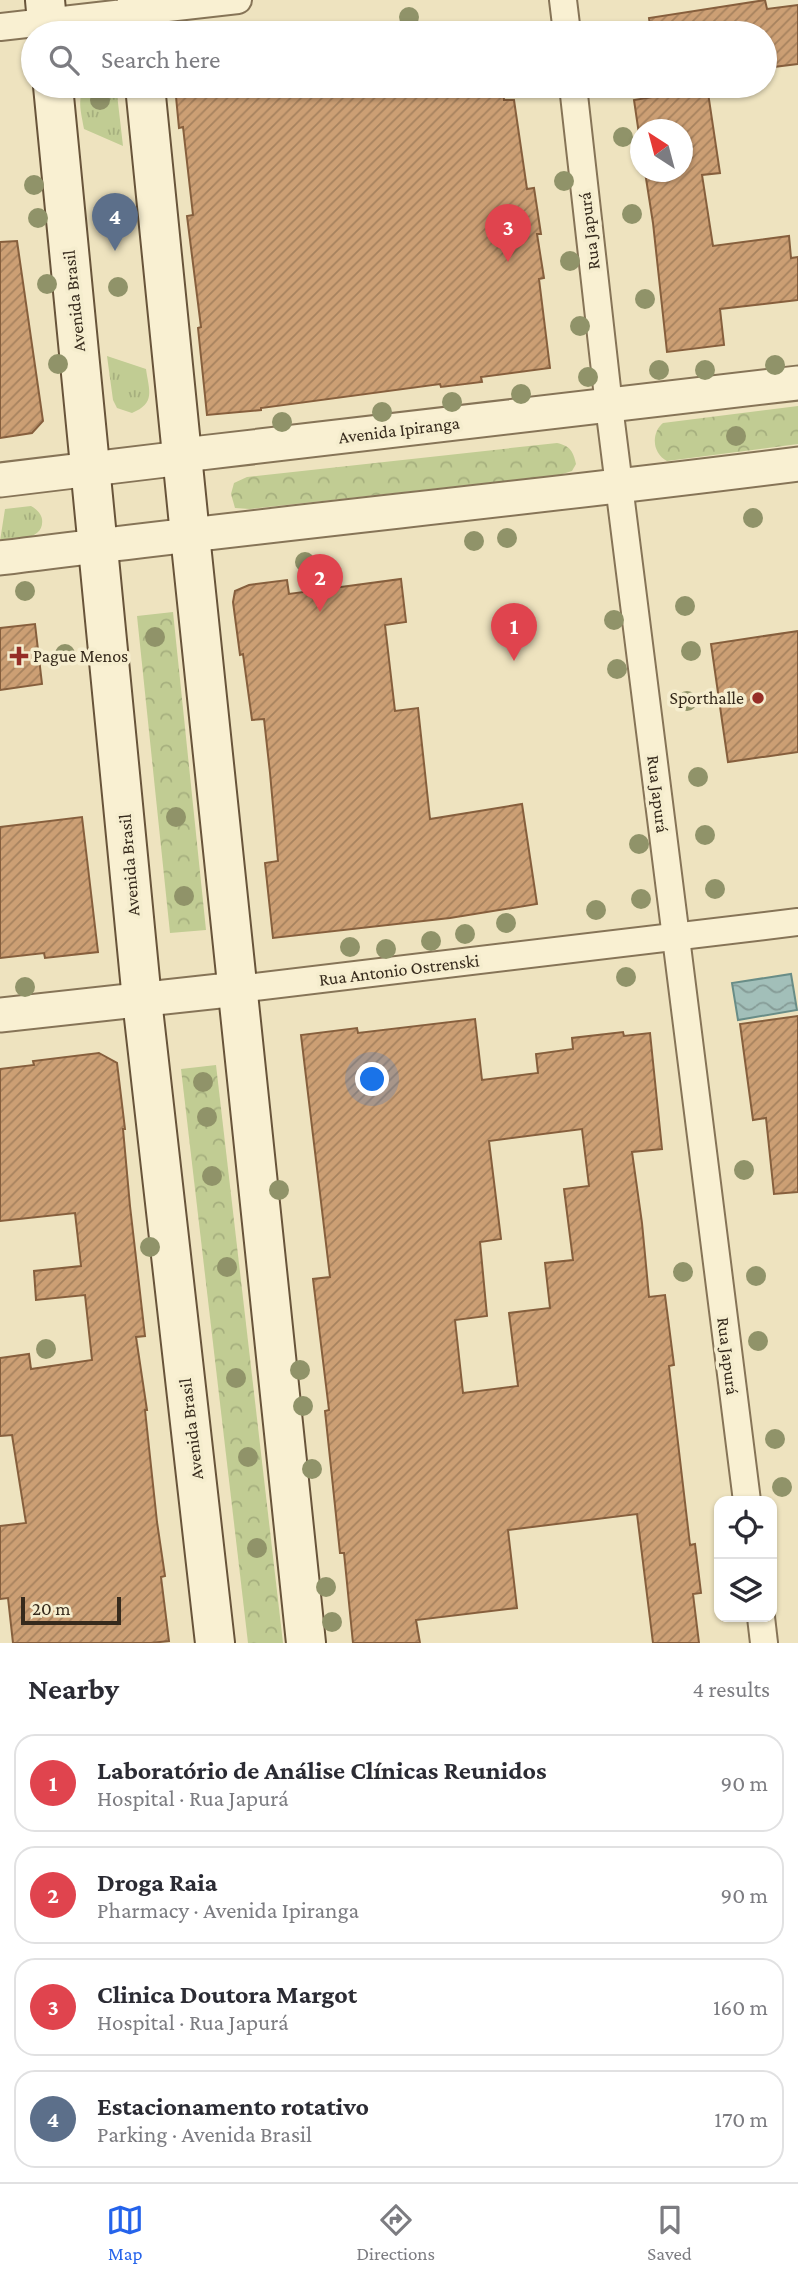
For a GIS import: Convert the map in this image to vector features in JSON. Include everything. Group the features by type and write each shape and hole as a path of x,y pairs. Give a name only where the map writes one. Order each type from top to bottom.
{"main road":[{"name":"Avenida Brasil","path":"54,98 142,1000 215,1643"},
{"path":"146,98 306,1643"}],"street":[{"path":"47,19 138,15 238,0"},
{"path":"563,0 566,21"},
{"path":"0,27 21,23"},
{"name":"Rua Japurá","path":"574,98 609,406 746,1496"},
{"name":"Avenida Ipiranga","path":"0,480 182,458 192,454 798,383"},
{"path":"0,558 798,464"},
{"name":"Rua Antonio Ostrenski","path":"0,1014 238,989 798,922"},
{"path":"762,1622 765,1643"}],"green space":[{"path":"117,98 123,146 84,129 81,99"},
{"path":"107,356 146,369 149,396 140,409 132,413 117,408 113,400"},
{"path":"798,406 798,444 667,461 656,448 656,432 663,423"},
{"path":"557,443 570,450 576,464 572,471 559,475 250,509 235,508 231,494 234,483 247,477"},
{"path":"31,506 41,517 42,526 39,531 27,538 0,541 5,509"},
{"path":"173,612 206,930 170,933 137,616"},
{"path":"216,1065 283,1643 248,1643 181,1069"}],"water":[{"path":"791,974 797,1010 738,1020 732,983"}],"building":[{"path":"765,0 767,9 798,5 798,64 777,67 777,21 649,21 649,18"},
{"path":"176,98 514,100 527,189 534,188 541,234 537,234 544,278 539,279 550,368 481,377 482,382 441,387 440,384 261,410 207,415 198,328 201,327 187,216 193,215 183,127 179,128"},
{"path":"709,98 720,173 702,175 713,246 789,236 791,258 798,257 798,300 720,309 724,345 667,352 647,182 693,182 693,119 637,119 634,100"},
{"path":"17,241 43,421 32,433 0,438 0,242"},
{"path":"401,579 406,622 385,625 395,711 418,708 430,819 522,804 537,904 450,918 273,938 265,863 278,861 270,773 264,719 252,720 233,602 235,591 249,585 287,580 289,594"},
{"name":"Pague Menos","path":"35,624 42,684 0,690 0,628"},
{"name":"Sporthalle","path":"798,631 798,752 728,762 711,644"},
{"path":"82,817 98,952 45,958 44,953 0,958 0,827"},
{"path":"798,1016 798,1192 774,1194 766,1118 753,1120 740,1024"},
{"path":"475,1019 482,1080 538,1073 536,1054 573,1049 572,1038 623,1032 624,1036 650,1033 662,1149 632,1152 649,1297 665,1295 674,1365 669,1366 690,1545 695,1544 701,1593 693,1594 699,1643 653,1643 637,1514 508,1530 517,1608 416,1620 420,1643 353,1643 344,1553 340,1553 325,1411 329,1410 313,1279 330,1277 301,1035 357,1028 358,1033","holes":["582,1129 589,1186 564,1189 573,1260 545,1263 550,1308 509,1313 518,1386 463,1393 455,1320 487,1316 480,1242 501,1239 489,1141"]},
{"path":"99,1053 117,1063 125,1129 130,1206 145,1336 136,1337 147,1410 157,1522 165,1576 161,1577 169,1641 13,1643 8,1598 0,1599 0,1526 26,1523 12,1435 0,1436 0,1358 29,1354 31,1369 92,1360 85,1295 36,1300 34,1271 81,1266 75,1213 0,1221 0,1069 34,1065 33,1061"}],"place":[{"name":"Estacionamento rotativo","path":"115,251"},
{"name":"Clinica Doutora Margot","path":"508,262"},
{"name":"Droga Raia","path":"320,612"},
{"name":"Pague Menos","path":"19,656"},
{"name":"Laboratório de Análise Clínicas Reunidos","path":"514,661"},
{"name":"Sporthalle","path":"758,698"}]}
